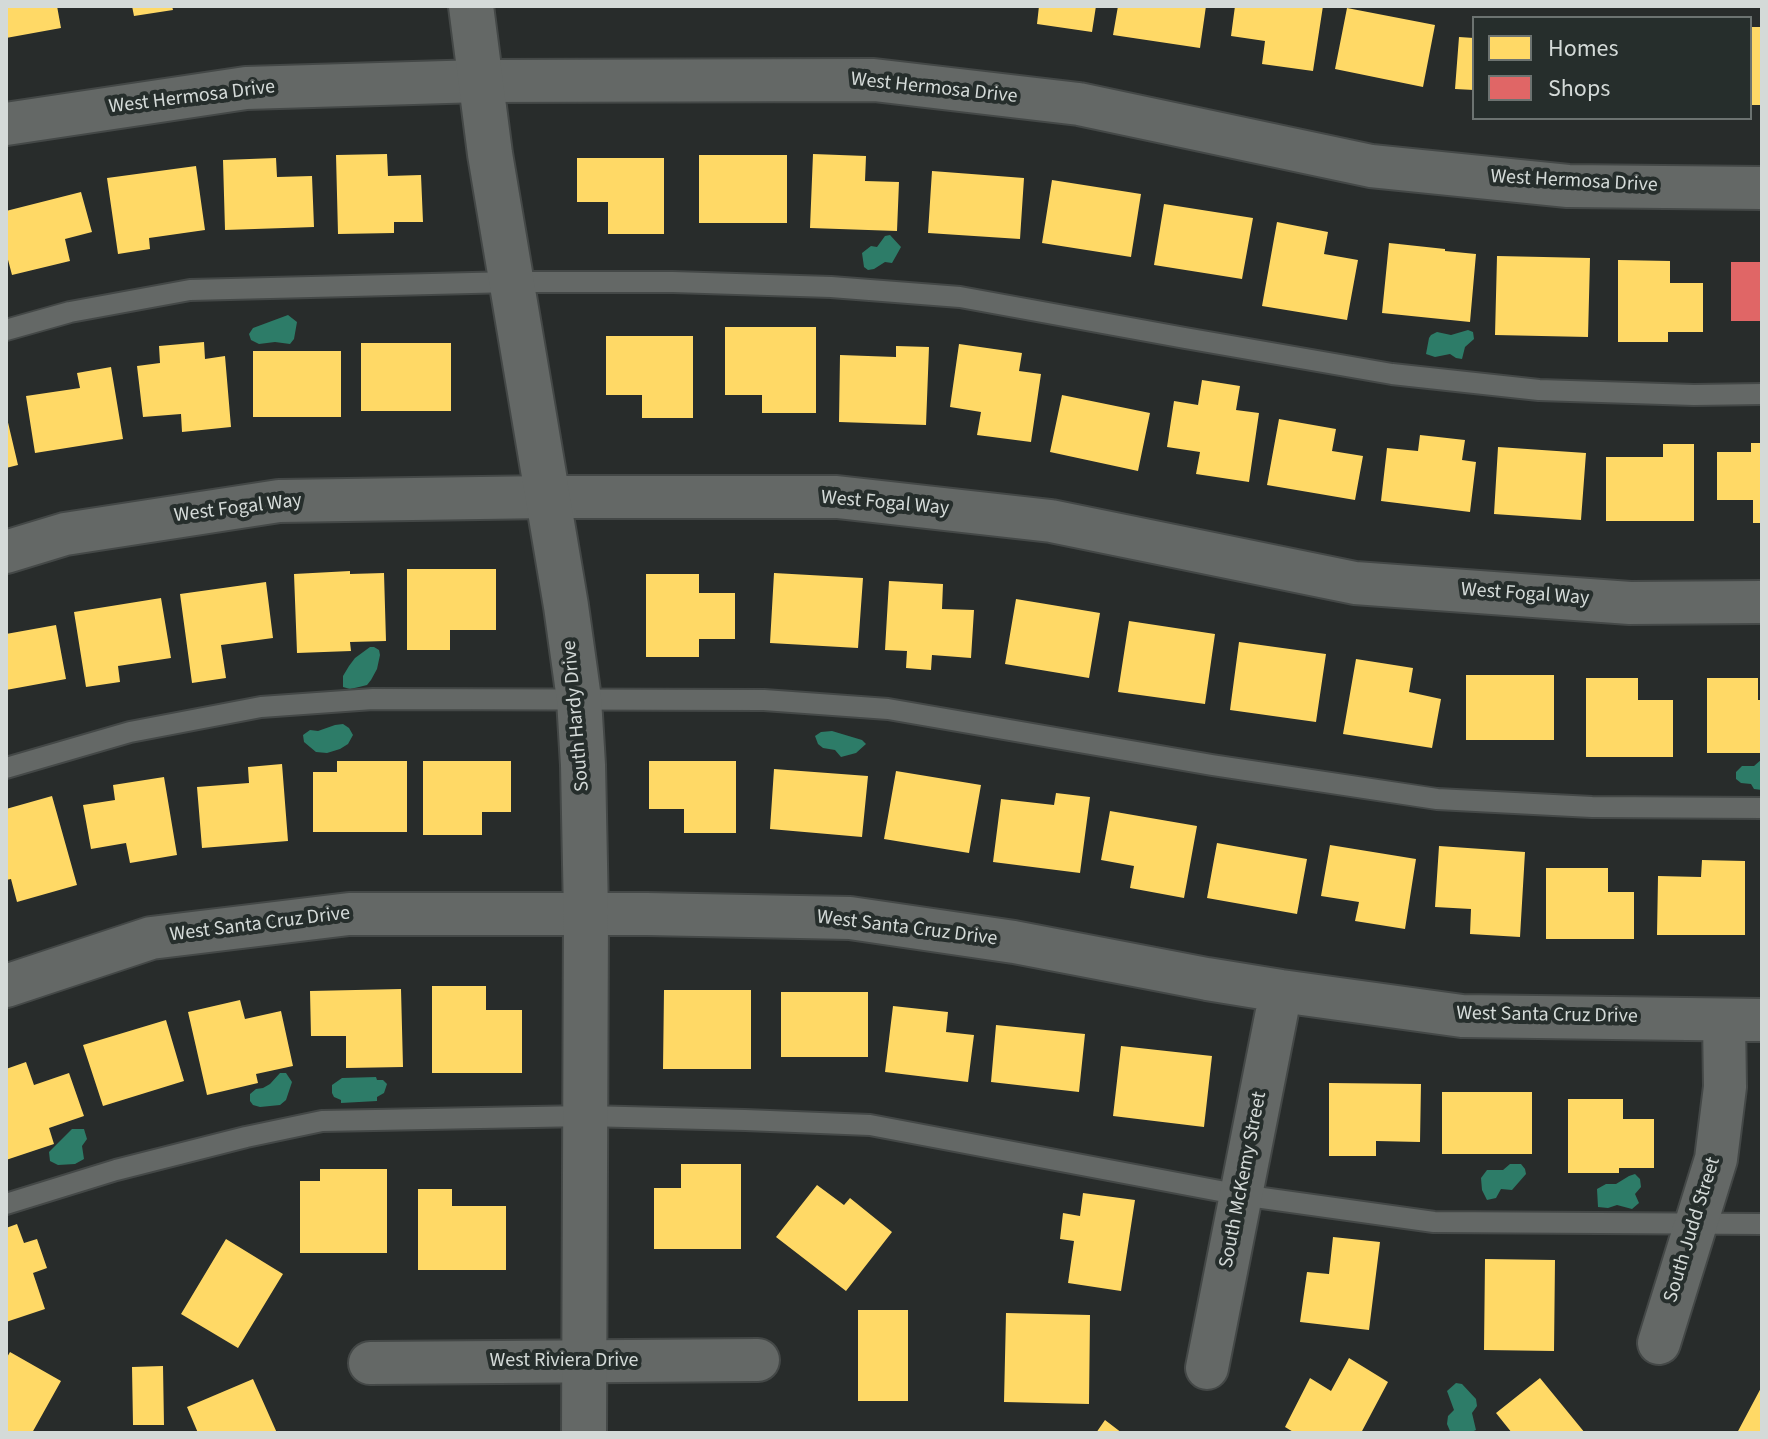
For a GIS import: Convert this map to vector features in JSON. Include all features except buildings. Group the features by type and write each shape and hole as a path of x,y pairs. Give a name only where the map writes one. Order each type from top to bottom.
{"street":[{"name":"South Hardy Drive","path":"471,6 490,154 579,699 586,913 584,1433"},
{"name":"West Hermosa Drive","path":"6,124 246,88 480,81 874,80 1079,104 1371,166 1568,186 1762,188"},
{"name":"West Fogal Way","path":"6,552 65,534 279,501 837,497 1051,521 1355,583 1630,603 1762,602"},
{"name":"West Santa Cruz Drive","path":"6,986 151,938 349,914 586,913 850,918 1014,942 1281,991 1462,1016 1743,1020"},
{"name":"South McKemy Street","path":"1207,1368 1281,991"},
{"name":"South Judd Street","path":"1659,1343 1716,1159 1725,1087 1743,1020"},
{"name":"West Riviera Drive","path":"370,1363 758,1360"}],"lane":[{"path":"6,330 70,312 190,290 512,282 673,282 831,287 960,297 1392,374 1539,390 1762,394"},
{"path":"6,768 130,732 261,707 373,699 764,700 888,709 1212,765 1437,799 1592,807 1762,808"},
{"path":"6,1204 116,1170 322,1121 586,1116 870,1125 1241,1195 1434,1222 1762,1224"}],"shaded area":[{"path":"890,235 901,247 892,263 885,262 868,270 864,267 862,253 871,246 877,247 885,236"},
{"path":"288,315 297,322 290,344 259,344 251,340 249,334 253,328"},
{"path":"1468,330 1473,332 1474,339 1465,347 1462,359 1450,354 1435,357 1426,354 1431,335 1437,332 1451,335"},
{"path":"370,647 379,650 380,655 371,680 359,687 343,687 343,676 349,666"},
{"path":"343,724 353,735 348,744 340,749 316,752 304,742 303,735 310,730 318,731"},
{"path":"832,731 866,744 856,753 841,757 835,750 818,744 815,736"},
{"path":"1762,759 1762,790 1736,779 1736,772 1742,766 1754,766"},
{"path":"280,1073 286,1073 292,1082 286,1100 280,1105 253,1105 250,1094 270,1084"},
{"path":"376,1077 387,1084 377,1101 341,1103 332,1093 332,1085 342,1078"},
{"path":"72,1129 84,1129 87,1139 82,1146 84,1159 75,1164 58,1165 50,1161 49,1152"},
{"path":"1510,1164 1521,1164 1526,1174 1512,1190 1501,1189 1496,1198 1487,1200 1481,1178 1487,1170 1503,1170"},
{"path":"1635,1174 1640,1179 1641,1187 1635,1194 1639,1203 1632,1209 1617,1205 1598,1207 1597,1189"},
{"path":"1456,1383 1462,1384 1476,1399 1477,1406 1472,1413 1476,1430 1469,1433 1450,1431 1447,1424 1448,1416 1454,1410 1447,1391"}]}
